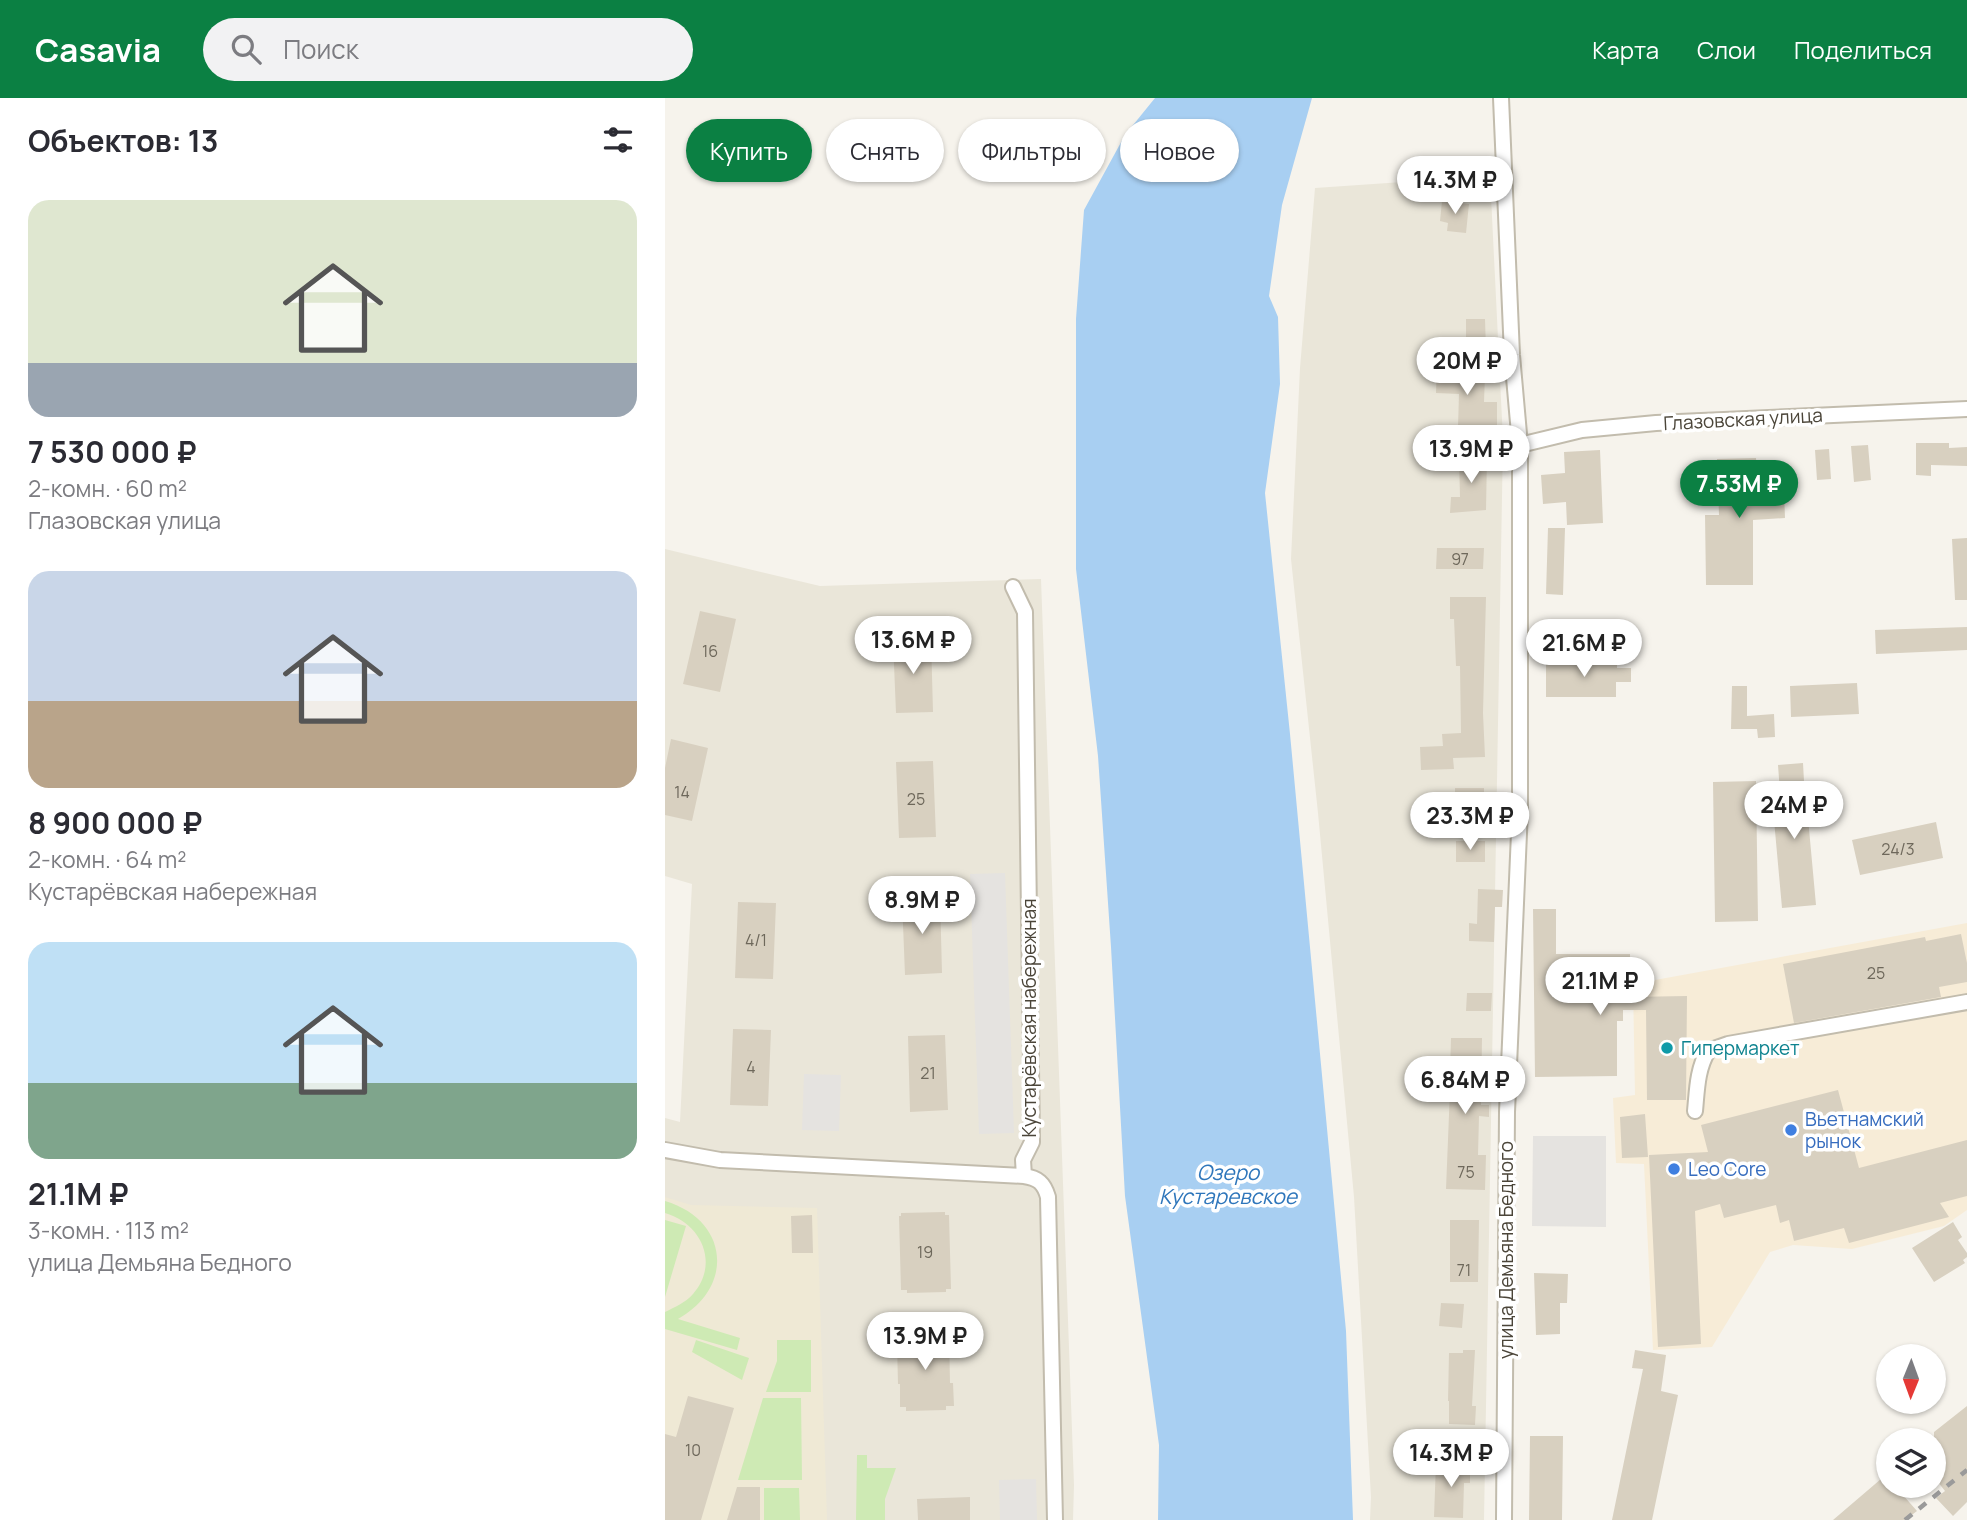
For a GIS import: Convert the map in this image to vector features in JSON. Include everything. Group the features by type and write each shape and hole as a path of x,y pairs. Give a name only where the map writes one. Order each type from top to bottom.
{"street":[{"name":"улица Демьяна Бедного","path":"1501,98 1512,355 1520,445 1520,810 1507,1112 1504,1520"},
{"name":"Глазовская улица","path":"1520,445 1582,430 1656,423 1967,410"},
{"name":"Кустарёвская набережная","path":"1013,587 1025,612 1033,1142 1023,1160 1024,1176"},
{"path":"1695,1111 1699,1076 1708,1051 1728,1044 1967,1002"},
{"path":"665,1150 720,1160 1024,1176 1041,1183 1048,1197 1055,1520"}],"shaded area":[{"path":"1490,176 1503,440 1484,1520 1370,1520 1371,1497 1354,1197 1291,559 1300,368 1315,188"},
{"path":"665,549 820,586 1041,579 1074,1485 1073,1520 665,1520 665,1118 680,1122 692,884 665,876"},
{"path":"1005,873 1014,1133 979,1134 970,874"},
{"name":"Вьетнамский рынок","path":"1967,923 1967,1210 1944,1226 1852,1249 1793,1245 1770,1252 1712,1347 1653,1350 1644,1164 1616,1163 1613,1098 1635,1095 1633,984"},
{"path":"804,1074 841,1075 839,1131 802,1130"},
{"path":"1533,1136 1606,1136 1606,1227 1532,1226"},
{"path":"665,1197 691,1205 817,1208 827,1520 665,1520"},
{"path":"1036,1479 1037,1520 1000,1520 999,1480"}],"green space":[{"path":"665,1201 686,1210 702,1223 712,1238 717,1255 716,1273 709,1290 696,1306 678,1319 740,1338 737,1350 665,1329 665,1312 693,1294 701,1282 705,1257 697,1235 678,1218 665,1213"},
{"path":"665,1220 686,1226 665,1297"},
{"path":"696,1340 749,1358 742,1380 692,1352"},
{"path":"777,1340 811,1340 811,1392 766,1392 777,1361"},
{"path":"763,1398 801,1398 802,1480 738,1480"},
{"path":"857,1455 867,1455 867,1468 896,1468 885,1499 885,1520 856,1520"},
{"path":"764,1488 799,1488 800,1520 764,1520"}],"water":[{"name":"Озеро Кустаревское","path":"1155,98 1312,98 1282,205 1269,296 1278,317 1280,384 1265,493 1346,1331 1353,1520 1158,1520 1159,1445 1125,1196 1098,756 1076,569 1076,319 1084,210 1099,182 1106,182 1106,170 1120,144 1120,182 1239,182 1239,119 1138,119"}],"building":[{"path":"1442,201 1469,204 1466,233 1447,231 1448,223 1440,221"},
{"path":"1466,319 1485,319 1486,350 1466,351"},
{"path":"1437,360 1455,360 1455,374 1485,375 1484,402 1497,402 1497,426 1484,425 1484,434 1467,434 1467,426 1458,427 1459,394 1436,393"},
{"path":"1916,443 1949,443 1949,448 1967,447 1967,466 1931,465 1931,476 1916,475"},
{"path":"1868,445 1871,480 1854,482 1851,446"},
{"path":"1829,449 1831,479 1817,480 1815,450"},
{"path":"1600,450 1603,523 1567,525 1566,502 1543,504 1541,475 1565,473 1564,452"},
{"path":"1487,456 1486,510 1450,513 1451,497 1460,497 1459,457"},
{"path":"1756,458 1757,478 1787,478 1787,491 1784,491 1785,518 1753,520 1753,585 1706,585 1705,515 1719,515 1717,459"},
{"path":"1548,528 1565,528 1563,595 1546,594"},
{"path":"1967,538 1967,600 1955,600 1952,539"},
{"path":"1437,548 1484,548 1483,569 1436,569"},
{"path":"1450,597 1486,597 1483,713 1485,757 1453,758 1454,769 1421,770 1420,747 1443,746 1442,734 1461,733 1460,666 1456,666"},
{"path":"700,611 736,619 720,692 683,684"},
{"path":"1967,627 1967,650 1876,654 1875,630"},
{"path":"931,639 933,712 896,713 893,640"},
{"path":"1546,662 1617,663 1617,668 1631,668 1631,682 1616,682 1616,697 1546,697"},
{"path":"1857,683 1859,714 1791,717 1790,686"},
{"path":"1732,686 1747,686 1747,716 1774,714 1775,737 1758,738 1757,729 1731,729"},
{"path":"671,739 708,748 692,821 665,815 665,768"},
{"path":"933,761 936,837 899,838 896,762"},
{"path":"1803,763 1816,905 1782,908 1774,820 1782,820 1778,765"},
{"path":"1756,781 1758,921 1715,922 1713,782"},
{"path":"1455,788 1484,788 1484,817 1455,818"},
{"path":"1936,822 1943,858 1860,875 1852,840"},
{"path":"1456,841 1485,841 1485,862 1456,862"},
{"path":"1478,889 1503,890 1502,907 1495,907 1494,942 1469,941 1469,923 1477,924"},
{"path":"940,897 942,973 905,975 902,899"},
{"path":"738,902 776,903 773,979 735,978"},
{"path":"1533,909 1556,909 1556,954 1630,954 1630,997 1687,996 1686,1100 1647,1100 1646,1010 1623,1010 1623,1021 1617,1021 1617,1076 1535,1077"},
{"path":"1961,934 1967,963 1967,982 1939,987 1941,997 1794,1023 1783,964 1925,937 1926,941"},
{"path":"1467,993 1492,993 1491,1011 1466,1011"},
{"path":"733,1029 771,1030 768,1106 730,1105"},
{"path":"945,1035 948,1110 910,1112 908,1036"},
{"path":"1451,1038 1482,1038 1481,1105 1489,1105 1489,1117 1479,1116 1478,1155 1486,1155 1485,1190 1446,1189 1450,1090 1446,1090 1446,1072 1450,1072"},
{"path":"1838,1090 1859,1168 1967,1140 1967,1196 1940,1203 1949,1217 1849,1243 1844,1228 1794,1241 1789,1220 1780,1223 1776,1205 1724,1218 1720,1204 1695,1211 1701,1344 1658,1347 1649,1155 1708,1152 1701,1125"},
{"path":"1645,1114 1648,1157 1622,1158 1620,1117"},
{"path":"945,1212 945,1215 949,1215 951,1289 946,1289 946,1292 907,1293 907,1290 901,1290 899,1216 901,1213"},
{"path":"812,1215 813,1253 792,1253 791,1216"},
{"path":"1450,1220 1479,1220 1478,1282 1450,1282"},
{"path":"1953,1222 1962,1237 1958,1240 1967,1257 1963,1260 1965,1263 1934,1282 1912,1248"},
{"path":"1534,1273 1568,1274 1567,1303 1560,1303 1560,1334 1536,1335"},
{"path":"1441,1303 1464,1304 1462,1328 1439,1326"},
{"path":"945,1332 945,1335 949,1335 950,1383 953,1383 954,1406 946,1406 946,1410 906,1411 906,1407 900,1407 897,1343 899,1334"},
{"path":"1463,1350 1475,1350 1472,1406 1476,1406 1475,1425 1449,1424 1449,1353 1463,1353"},
{"path":"1635,1350 1666,1355 1661,1391 1678,1395 1652,1520 1612,1520 1643,1369 1632,1368"},
{"path":"688,1396 734,1408 701,1520 665,1520 665,1434 676,1437"},
{"path":"1967,1406 1967,1502 1953,1516 1936,1498 1946,1498 1946,1428 1939,1428"},
{"path":"1530,1436 1563,1436 1562,1520 1529,1520"},
{"path":"1436,1463 1470,1464 1470,1483 1464,1483 1463,1518 1434,1517"},
{"path":"1876,1483 1876,1498 1906,1498 1917,1511 1905,1520 1833,1520"},
{"path":"737,1487 760,1487 760,1520 727,1520"},
{"path":"970,1497 970,1520 918,1520 917,1499"}],"railway":[{"path":"1905,1520 1967,1470"}],"place":[{"name":"Гипермаркет","path":"1667,1048"},
{"name":"Вьетнамский рынок","path":"1791,1130"},
{"name":"Leo Core","path":"1674,1169"}]}
